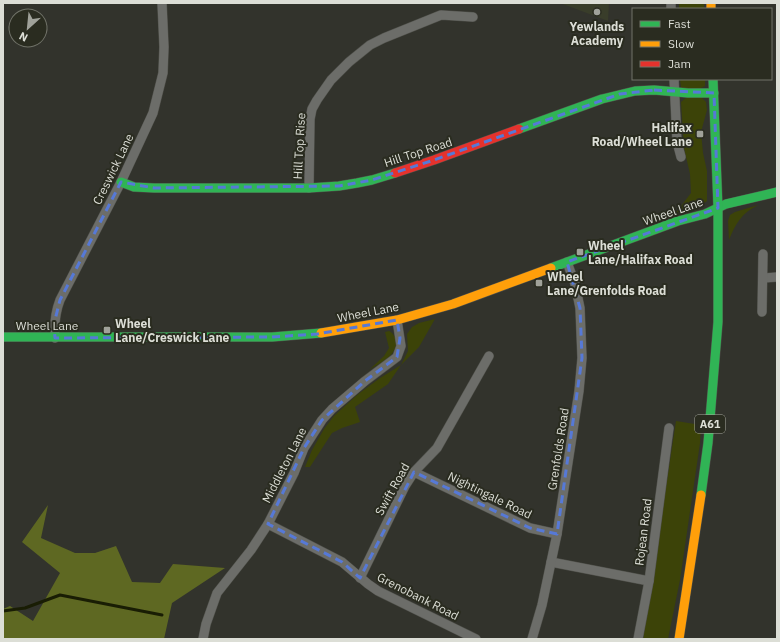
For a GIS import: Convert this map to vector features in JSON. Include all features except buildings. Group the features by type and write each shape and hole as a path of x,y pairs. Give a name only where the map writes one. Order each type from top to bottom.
{"main road":[{"name":"A61","path":"679,639 697,529 711,414 718,322 718,208 713,80"},
{"name":"Hill Top Road","path":"121,182 134,187 154,188 309,188 339,186 372,180 434,160 602,99 620,94 654,90 714,93"},
{"name":"Wheel Lane","path":"3,337 272,337 317,334 397,320 454,304 678,221 705,214 726,204 777,192"}],"street":[{"name":"Creswick Lane","path":"55,338 55,313 60,300 121,182 153,113 159,92 162,73 162,3"},
{"name":"Hill Top Rise","path":"309,188 310,119 312,109 331,80 348,62 370,45 441,15 473,17"},
{"path":"674,80 677,142 681,157"},
{"path":"762,312 764,278 763,254"},
{"name":"Grenfolds Road","path":"532,639 557,534 579,391 582,358 580,308 575,284 568,262"},
{"path":"764,278 777,277"},
{"name":"Middleton Lane","path":"204,639 206,624 217,593 251,550 268,524 294,473 304,448 322,420 364,380 397,357 401,346 397,320"},
{"name":"Swift Road","path":"360,578 405,486 414,472 437,448 489,356"},
{"name":"Rojean Road","path":"638,639 649,581 669,428"},
{"name":"Nightingale Road","path":"414,472 523,526 557,534"},
{"name":"Grenobank Road","path":"268,524 342,562 378,591 476,639"},
{"path":"551,562 649,581"}],"highlighted area":[{"path":"654,90 714,93 718,208 567,262 580,308 582,358 557,534 530,528 414,472 360,578 342,562 268,524 304,448 322,420 365,381 397,357 400,338 397,320 317,334 272,337 55,338 54,324 60,300 121,182 154,188 339,186 372,180 434,160 620,94"}],"shaded area":[{"name":"Yewlands Academy","path":"560,3 609,3 608,21"}],"green space":[{"path":"679,3 704,3 704,8 679,8"},
{"path":"680,80 705,80 705,86 701,88 681,88"},
{"path":"686,98 702,98 706,102 707,110 701,132 703,153 707,171 707,201 703,204 675,214 691,193 690,174 684,148 681,102"},
{"path":"758,205 743,215 729,240 728,221 730,215"},
{"path":"435,319 419,347 401,365 408,351 407,334 412,327 419,323"},
{"path":"389,331 396,339 394,351 382,362 369,370 384,356 389,348 385,332"},
{"path":"401,365 388,384 355,407 360,422 332,433 310,467 305,467 312,450 324,429 334,416 357,395"},
{"path":"676,421 701,425 700,443 680,580 668,639 643,639"},
{"path":"48,505 41,538 75,553 95,553 116,546 132,582 160,583 173,564 225,568 172,603 164,639 3,639 3,609 10,606 33,621 60,573 22,542"}],"waterway":[{"path":"3,611 25,608 60,595 162,615"}],"traffic: fast":[{"path":"701,495 708,443 718,322 718,208 713,80"},
{"path":"519,129 602,99 635,91 654,90 688,93 714,93"},
{"path":"121,182 134,187 154,188 309,188 357,183 395,173"},
{"path":"551,268 678,221 705,214 726,204 777,192"},
{"path":"3,337 272,337 321,333"}],"traffic: slow":[{"path":"711,3 711,8"},
{"path":"321,333 397,320 453,304 551,268"},
{"path":"679,639 701,495"}],"traffic: jam":[{"path":"395,173 519,129"}],"place":[{"name":"Yewlands Academy","path":"597,12"},
{"name":"Halifax Road/Wheel Lane","path":"700,134"},
{"name":"Wheel Lane/Halifax Road","path":"580,252"},
{"name":"Wheel Lane/Grenfolds Road","path":"539,283"},
{"name":"Wheel Lane/Creswick Lane","path":"107,330"}]}
